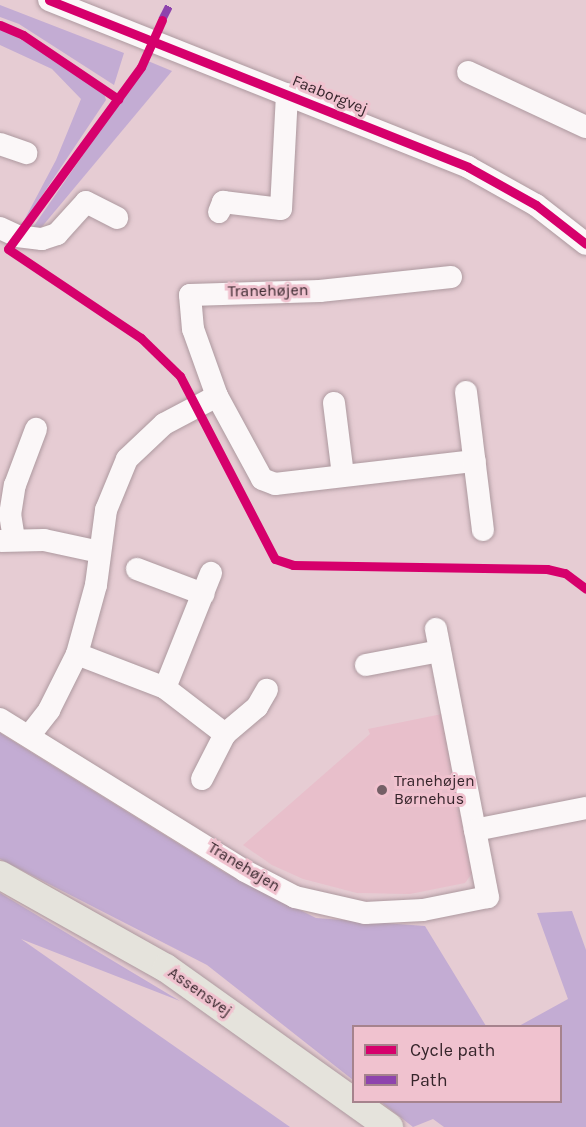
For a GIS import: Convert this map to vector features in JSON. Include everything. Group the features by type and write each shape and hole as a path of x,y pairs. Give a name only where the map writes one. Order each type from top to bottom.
{"main road":[{"name":"Assensvej","path":"0,875 166,968 352,1101"},
{"name":"Assensvej","path":"355,1103 389,1127"}],"street":[{"name":"Faaborgvej","path":"49,0 468,167 537,205 586,244"},
{"path":"468,72 586,127"},
{"path":"219,212 223,202 281,209 287,94"},
{"path":"0,144 26,153"},
{"path":"0,228 17,236 42,239 57,234 86,202 117,218"},
{"name":"Tranehøjen","path":"451,277 320,291 190,295 195,338 218,396 262,479 274,484 475,461"},
{"path":"466,392 483,530"},
{"path":"29,736 49,710 77,654 100,552 106,510 127,459 164,424 218,396"},
{"path":"334,403 343,475"},
{"path":"36,429 10,464 10,515 7,540 100,552"},
{"path":"137,569 203,594"},
{"path":"165,688 211,573"},
{"name":"Tranehøjen","path":"0,719 272,886 338,910 394,913 488,897 438,640 366,665"},
{"path":"77,654 165,688 225,734"},
{"path":"202,779 225,734 257,707 267,690"},
{"path":"475,830 586,808"}],"shaded area":[{"path":"0,5 124,53 114,85 19,24 0,17"},
{"path":"0,28 55,58 104,93 106,100 19,230 56,160 81,99 52,69 0,45"},
{"path":"148,61 172,71 35,235 29,233"},
{"name":"Tranehøjen Børnehus","path":"442,714 473,872 465,883 410,894 357,893 303,879 272,865 243,845 370,734 368,729"},
{"path":"0,733 224,872 316,918 425,926 485,1025 352,1025 352,1079 207,965 0,859"},
{"path":"0,893 180,1001 21,939 290,1127 0,1127"},
{"path":"572,911 586,950 586,1127 444,1127 433,1119 413,1127 382,1103 562,1103 562,1025 521,1025 568,999 537,913"}],"marked path":[{"path":"162,20 172,0"}],"cycle path":[{"path":"49,0 468,167 536,205 586,244"},
{"path":"162,20 141,67 8,249 141,338 180,376 275,559 293,565 547,569 565,573 586,589"},
{"path":"0,25 23,35 118,99"}],"place":[{"name":"Tranehøjen Børnehus","path":"382,790"}]}
